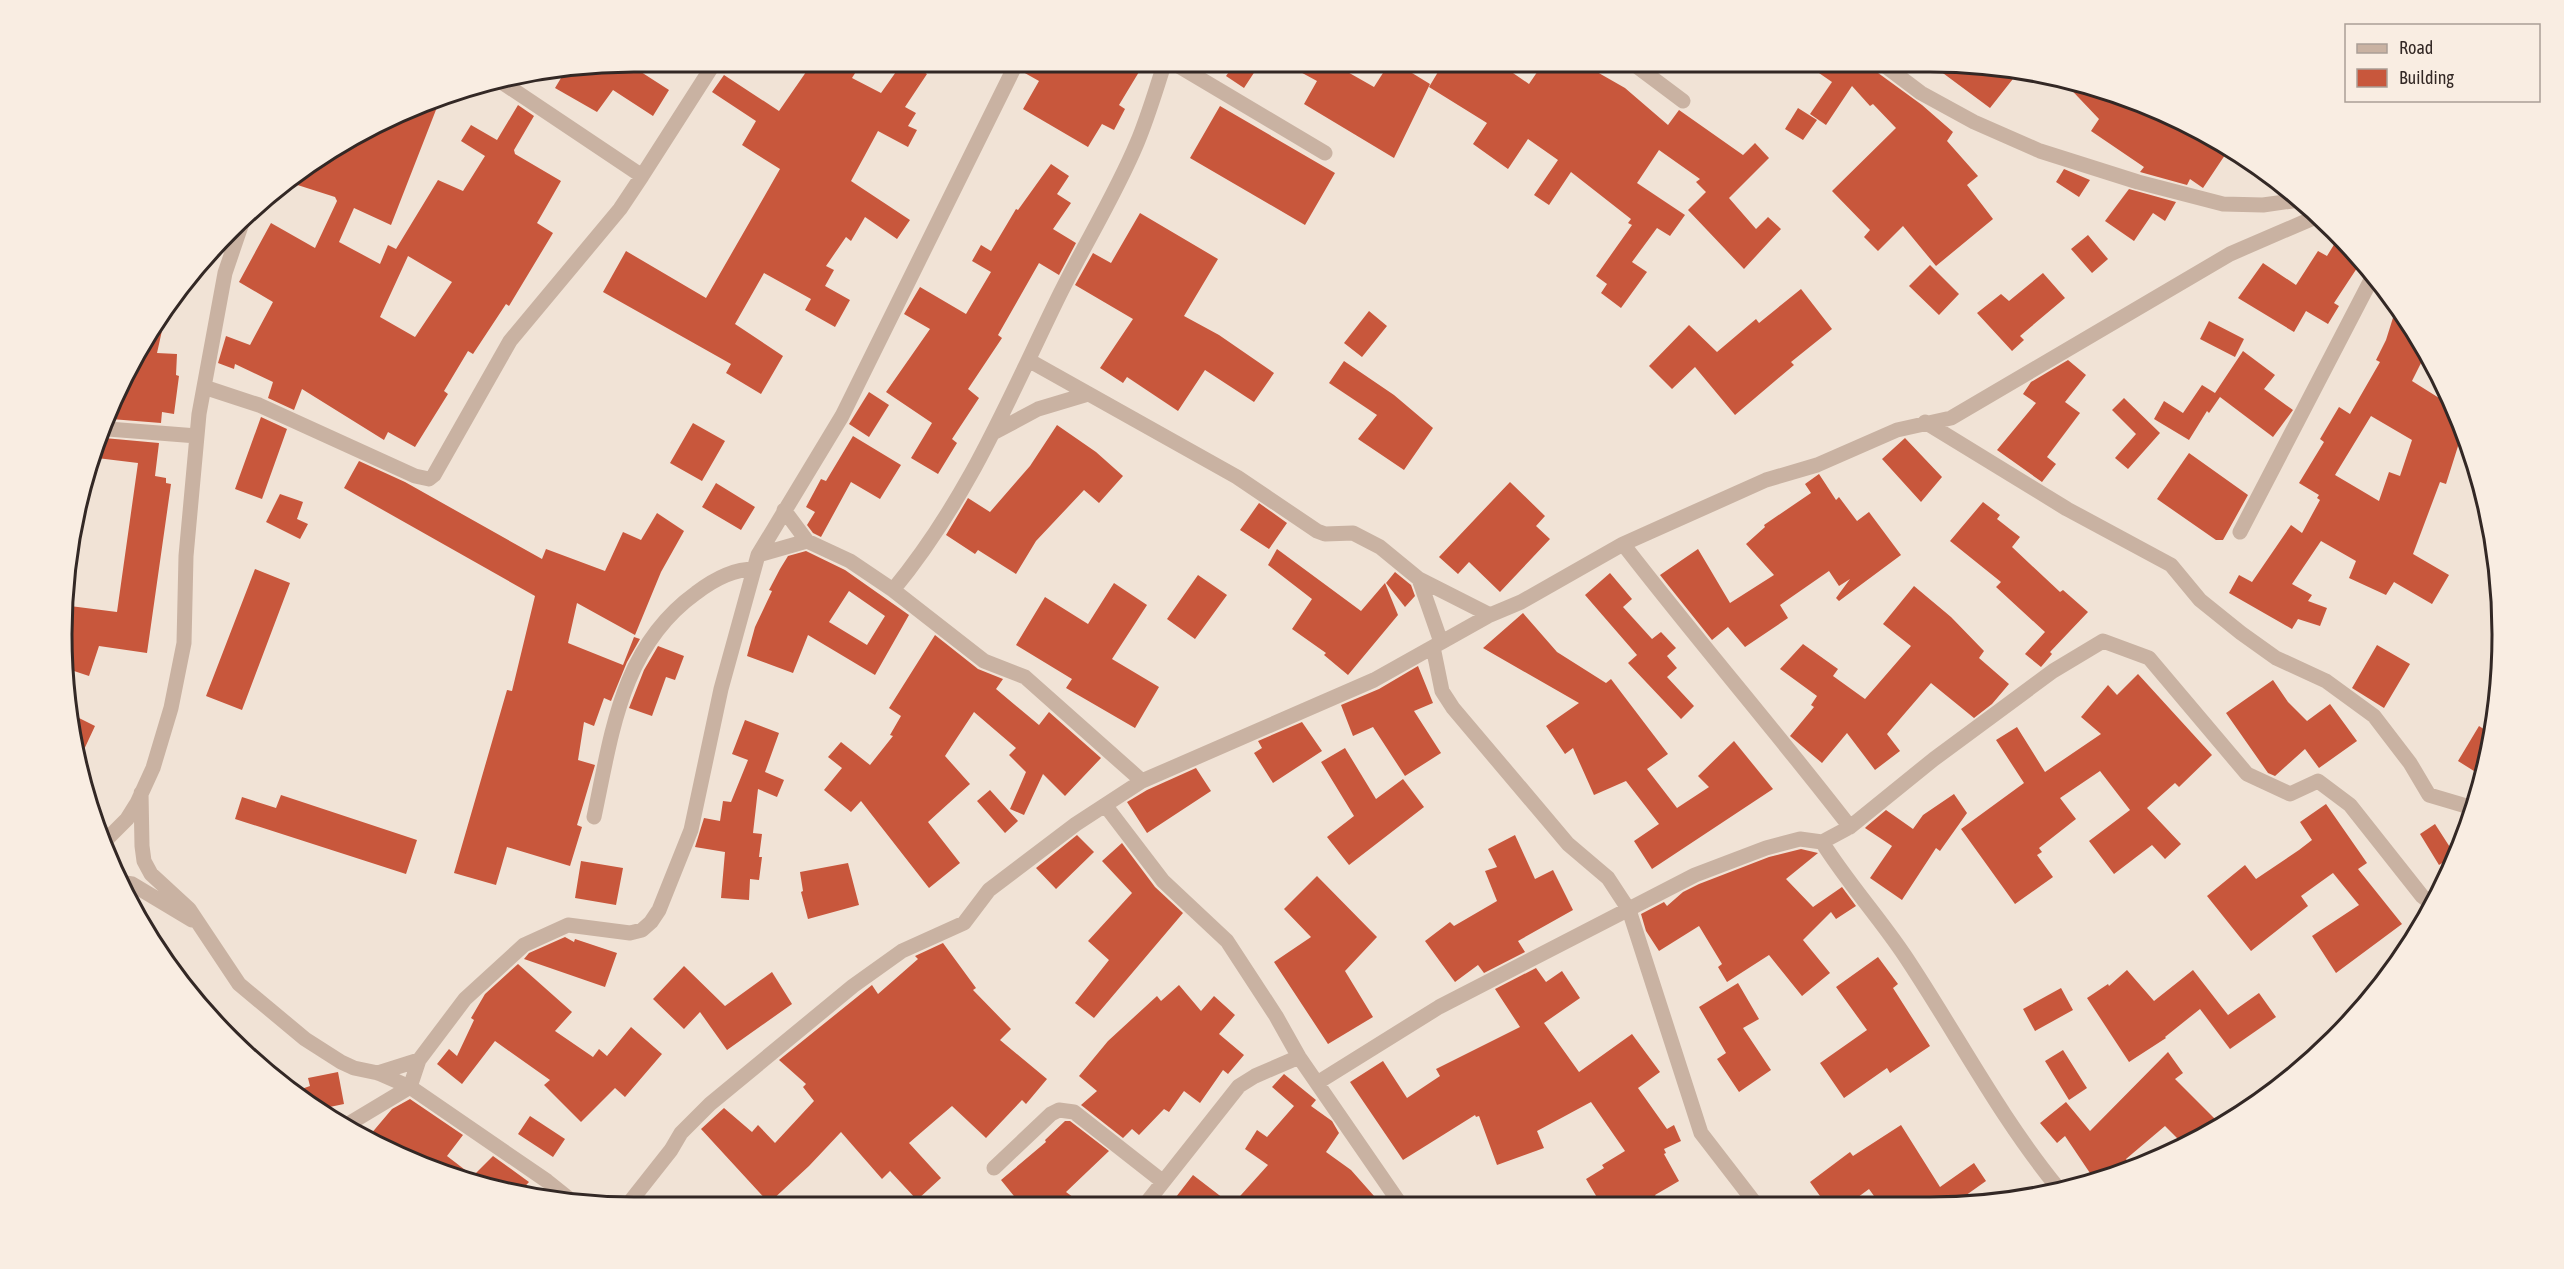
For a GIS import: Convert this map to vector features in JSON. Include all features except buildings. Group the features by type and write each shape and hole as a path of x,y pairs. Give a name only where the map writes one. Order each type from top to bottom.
{"street":[{"path":"204,387 259,405 415,476 429,479 443,464 510,342 620,210 709,72"},
{"path":"352,1122 410,1087 419,1060 465,999 524,945 568,925 630,933 642,930 651,922 675,873 691,830 721,689 756,562 784,510 842,416 1012,72"},
{"path":"893,590 922,555 967,485 1030,361 1055,303 1137,143 1162,72"},
{"path":"1189,72 1325,153"},
{"path":"1644,72 1683,101"},
{"path":"1893,72 1921,93 1974,122 2040,151 2138,182 2223,204 2263,205 2288,202"},
{"path":"508,87 642,176"},
{"path":"634,1197 671,1150 681,1133 710,1104 853,986 902,951 964,923 989,890 1105,805 1142,781 1374,680 1490,615 1521,602 1623,544 1766,480 1817,465 1884,435 1925,422 1951,418 2230,254 2309,220"},
{"path":"110,836 127,819 153,768 171,708 184,642 186,556 197,436 225,273 234,240"},
{"path":"2240,532 2369,284"},
{"path":"1030,361 1237,477 1317,531 1325,534 1353,533 1380,547 1419,579 1490,615"},
{"path":"994,432 1038,409 1088,394"},
{"path":"1925,422 2067,509 2171,565 2200,600 2241,633 2276,658 2325,681 2374,716 2410,763 2429,795 2465,806"},
{"path":"111,429 197,436"},
{"path":"784,510 807,541 850,561 893,590 984,661 1025,677 1142,781"},
{"path":"594,817 623,688 670,612 713,580 807,541"},
{"path":"1623,544 1703,648 1786,744 1850,827"},
{"path":"1419,579 1437,645 1439,683 1453,708 1568,844 1608,878 1629,910 1701,1133 1750,1197"},
{"path":"1317,1083 1439,1007 1695,875 1766,848 1800,839 1822,842 1850,827 1934,759 2053,671 2103,641 2150,658 2247,774 2290,794 2319,781 2350,805 2426,899"},
{"path":"141,793 144,861 151,874 180,898 240,984 305,1039 354,1068 378,1073 410,1087 561,1192"},
{"path":"1105,805 1163,881 1227,941 1299,1057 1395,1197"},
{"path":"1822,842 1905,957 1993,1100 2031,1156 2054,1183"},
{"path":"130,884 197,923"},
{"path":"1150,1197 1239,1086 1255,1076 1299,1057"},
{"path":"378,1073 419,1060"},
{"path":"994,1168 1051,1114 1066,1110 1074,1112 1162,1181"}]}
